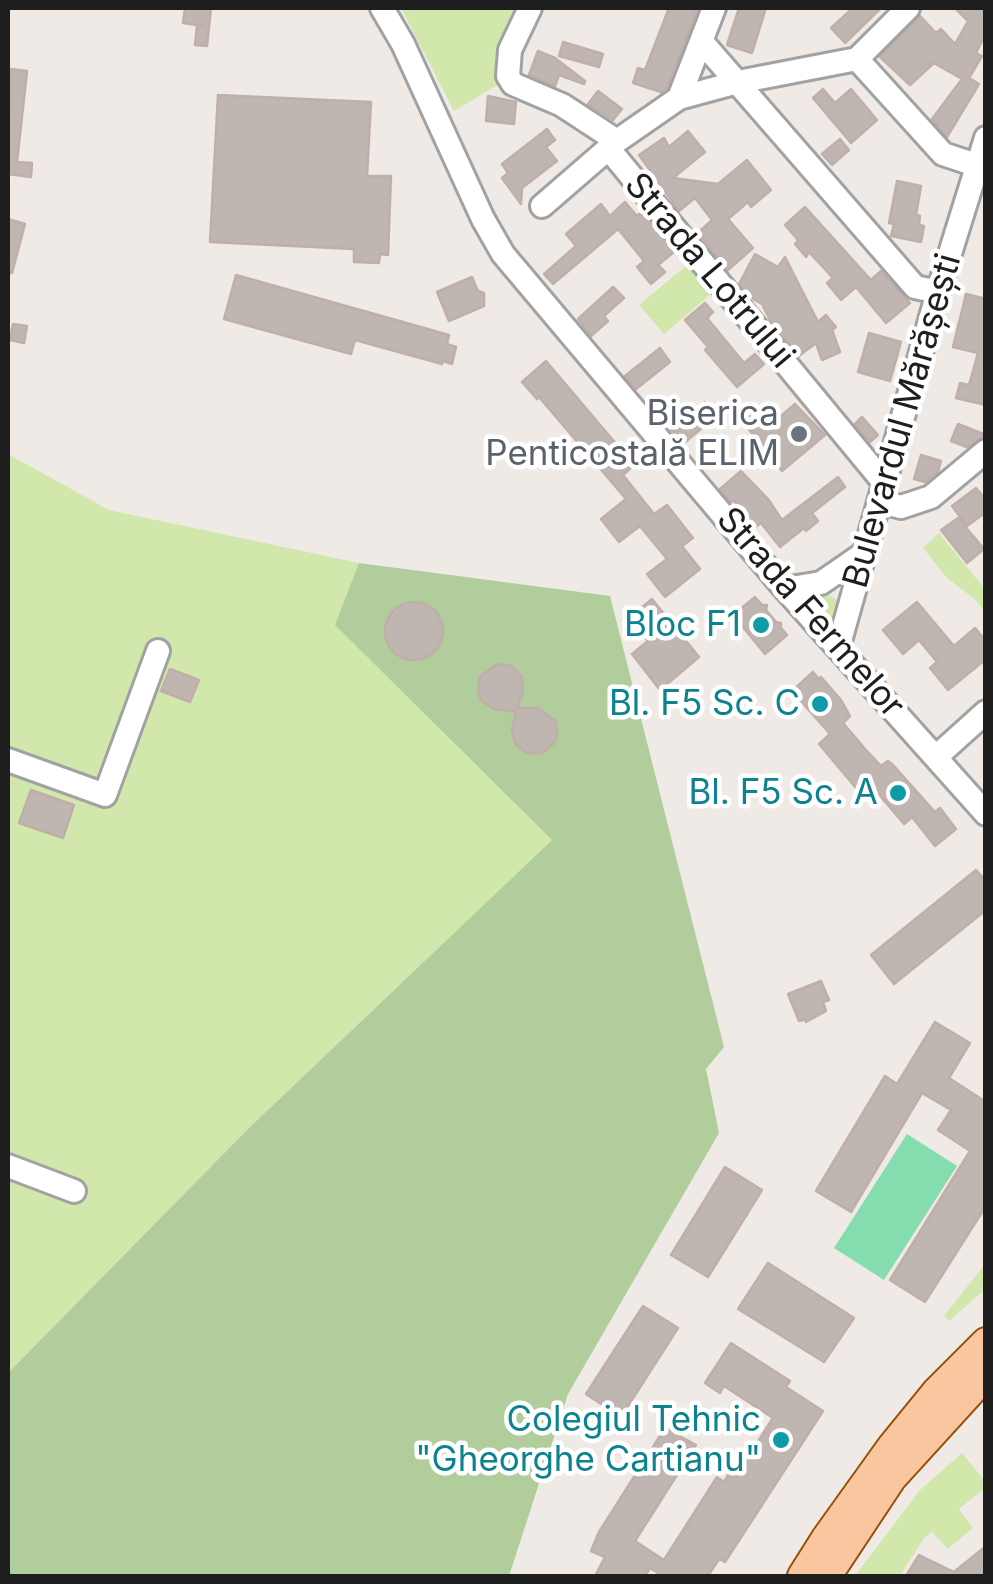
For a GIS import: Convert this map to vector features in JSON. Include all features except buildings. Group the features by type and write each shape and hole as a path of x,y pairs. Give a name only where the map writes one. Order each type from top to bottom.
{"main road":[{"path":"802,1576 892,1446 946,1380 986,1342"},
{"path":"827,1576 892,1478 986,1375"}],"street":[{"name":"Strada Fermelor","path":"382,8 404,44 483,219 503,254 785,589 986,814"},
{"name":"Strada Lotrului","path":"530,8 510,50 508,76 514,84 562,106 612,145 884,494"},
{"path":"679,98 714,8"},
{"path":"542,206 612,145 679,98 738,82 857,59 908,8"},
{"path":"702,42 914,287 938,292"},
{"path":"857,59 943,154 976,165"},
{"name":"Bulevardul Mărășești","path":"838,648 938,292 986,138"},
{"path":"884,494 900,507 931,497 986,451"},
{"path":"785,589 821,583 866,552"},
{"path":"8,760 105,795 158,650"},
{"path":"936,756 986,712"},
{"path":"8,1166 74,1191"}],"green space":[{"path":"401,8 522,8 501,83 454,111"},
{"path":"687,265 711,294 664,334 639,305"},
{"path":"8,454 109,510 359,563 336,625 552,840 250,1127 8,1373"},
{"path":"939,533 985,589 985,612 947,578 923,548"},
{"path":"359,563 610,596 724,1047 706,1069 719,1133 568,1394 509,1576 8,1576 8,1373 250,1127 552,840 335,625"},
{"path":"819,594 840,602 835,623 813,599"},
{"path":"907,1134 957,1166 884,1280 834,1248"},
{"path":"985,1264 985,1289 949,1321 944,1316"},
{"path":"962,1453 985,1481 985,1488 959,1509 973,1528 948,1549 932,1532 900,1576 855,1576 920,1490"}],"place":[{"name":"Biserica Penticostală ELIM","path":"799,434"},
{"name":"Bloc F1","path":"761,625"},
{"name":"Bl. F5 Sc. C","path":"820,704"},
{"name":"Bl. F5 Sc. A","path":"898,793"},
{"name":"Colegiul Tehnic \"Gheorghe Cartianu\"","path":"781,1440"}]}
